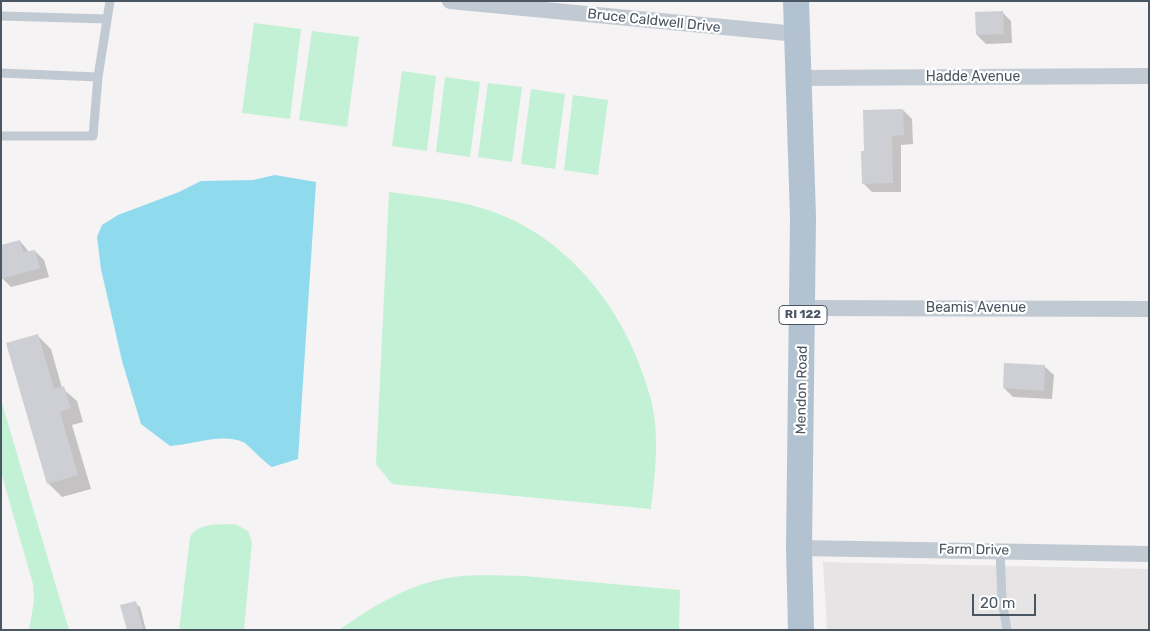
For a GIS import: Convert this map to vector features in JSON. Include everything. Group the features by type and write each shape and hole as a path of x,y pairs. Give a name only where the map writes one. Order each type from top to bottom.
{"main road":[{"name":"Mendon Road","path":"796,1 803,217 799,548 802,630"}],"street":[{"name":"Bruce Caldwell Drive","path":"450,1 797,34"},
{"name":"Hadde Avenue","path":"798,78 1149,76"},
{"name":"Beamis Avenue","path":"803,308 1149,309"},
{"name":"Farm Drive","path":"799,548 1149,554"}],"lane":[{"path":"1,136 93,136 98,78 110,1"},
{"path":"1,16 107,19"},
{"path":"1,73 98,78"},
{"path":"1000,550 1002,600 1008,630"}],"shaded area":[{"path":"823,562 1149,569 1149,630 827,630"}],"green space":[{"path":"254,23 301,29 290,119 242,113"},
{"path":"312,31 359,37 347,127 299,120"},
{"path":"402,71 436,76 427,151 392,146"},
{"path":"445,77 480,82 470,157 436,152"},
{"path":"488,83 522,87 512,162 478,157"},
{"path":"531,89 565,94 555,169 521,164"},
{"path":"573,95 608,100 598,175 564,170"},
{"path":"389,192 442,199 469,205 494,212 523,225 550,242 574,263 595,286 629,340 642,370 651,400 656,441 651,509 392,484 376,464"},
{"path":"1,400 69,630 29,630 34,601 33,584 1,472"},
{"path":"235,524 248,531 252,542 244,630 179,630 190,537 198,529 204,527"},
{"path":"463,576 524,576 680,590 679,630 339,630 393,596 423,584"}],"water":[{"path":"275,175 316,182 298,459 272,467 245,443 236,440 217,439 170,446 141,424 122,361 101,269 97,237 102,225 118,215 179,192 201,181 253,180"}],"building":[{"path":"1003,11 1004,34 976,35 975,12"},
{"path":"903,109 904,135 892,136 893,183 862,184 861,151 864,151 863,110"},
{"path":"20,240 23,252 35,250 40,268 1,279 1,245"},
{"path":"38,334 54,389 64,386 71,408 60,412 78,475 47,484 6,343"},
{"path":"1004,363 1045,365 1044,391 1003,388"},
{"path":"136,601 143,630 127,630 120,605"}]}
